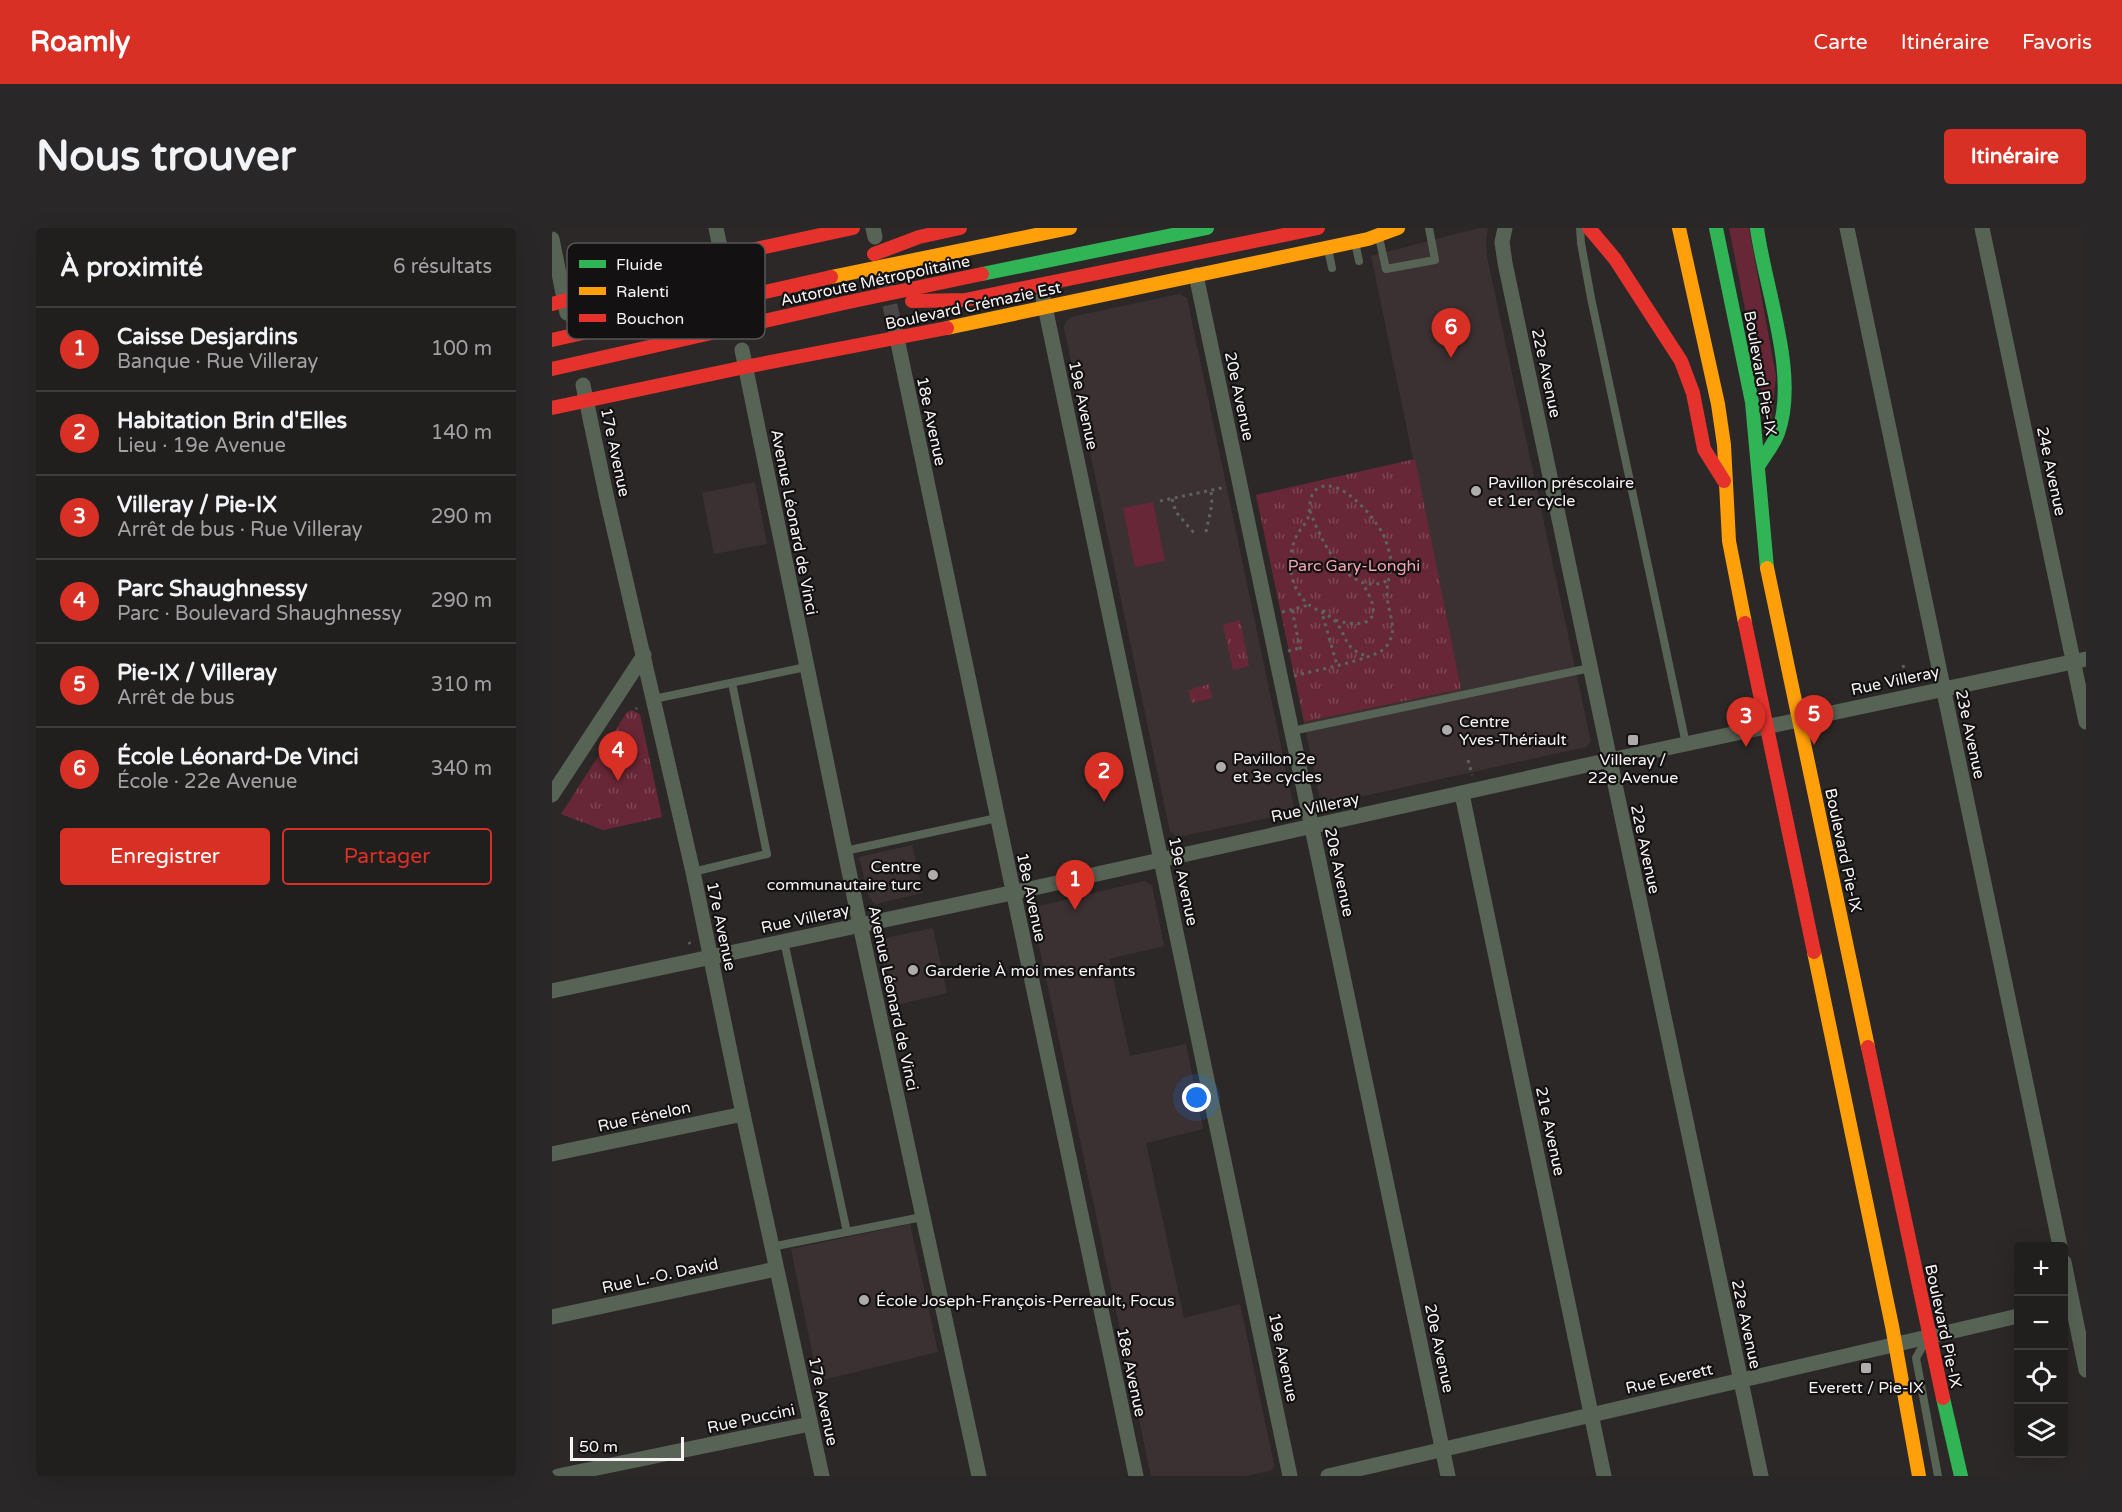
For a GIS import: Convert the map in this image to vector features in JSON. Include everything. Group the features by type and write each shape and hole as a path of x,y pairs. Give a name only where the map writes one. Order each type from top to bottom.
{"main road":[{"path":"765,247 853,228"},
{"path":"789,286 919,237 960,228"},
{"name":"Autoroute Métropolitaine","path":"765,291 1070,228"},
{"name":"Autoroute Métropolitaine","path":"765,321 1207,228"},
{"path":"844,303 965,300 1318,228"},
{"name":"Boulevard Crémazie Est","path":"552,408 1044,300 1196,275 1327,248 1378,236 1398,228"},
{"path":"1588,228 1615,259 1681,361 1693,393 1704,449 1726,485"},
{"path":"1680,228 1719,411 1726,485 1726,527 1731,557 1895,1343 1919,1476"},
{"name":"Boulevard Pie-IX","path":"1716,228 1749,389 1759,465 1763,545 1929,1336 1961,1476"},
{"path":"1757,228 1784,378 1778,433 1759,465"},
{"name":"Autoroute Métropolitaine","path":"552,340 567,337"},
{"name":"Autoroute Métropolitaine","path":"552,369 685,339"}],"street":[{"path":"716,228 719,243"},
{"name":"22e Avenue","path":"1504,228 1503,250 1761,1476"},
{"name":"23e Avenue","path":"1847,228 2059,1242"},
{"name":"24e Avenue","path":"1982,228 2080,660 2086,722"},
{"path":"552,239 561,306"},
{"name":"20e Avenue","path":"1196,275 1448,1476"},
{"name":"19e Avenue","path":"1044,300 1290,1476"},
{"name":"18e Avenue","path":"895,331 1136,1476"},
{"name":"Avenue Léonard de Vinci","path":"742,350 860,925 978,1476"},
{"name":"17e Avenue","path":"583,385 607,500 693,872 771,1247 822,1476"},
{"path":"552,795 644,655"},
{"name":"Rue Villeray","path":"552,991 1012,893 1609,760 2080,660"},
{"name":"21e Avenue","path":"1462,794 1604,1476"},
{"name":"Rue Fénelon","path":"552,1154 743,1114"},
{"name":"Rue L.-O. David","path":"552,1317 776,1269"},
{"path":"2068,1279 2086,1370"},
{"name":"Rue Everett","path":"1328,1476 2014,1317"},
{"name":"Rue Puccini","path":"558,1476 810,1424"}],"lane":[{"path":"1378,236 1386,269 1435,260 1429,228"},
{"path":"1580,228 1591,298 1686,744"},
{"path":"1355,242 1359,261"},
{"path":"1327,248 1332,268"},
{"path":"654,699 806,667"},
{"path":"1292,731 1590,668"},
{"path":"693,872 766,854 732,683"},
{"path":"845,851 997,818"},
{"path":"784,941 847,1232"},
{"path":"771,1247 922,1217"},
{"path":"1929,1336 1916,1358 1938,1476"},
{"path":"1895,1343 1916,1358"}],"path":[{"path":"1293,676 1381,653 1393,631 1387,539 1360,504 1335,487 1322,486 1311,496 1306,521 1298,532 1291,554 1295,586 1298,594 1309,605 1333,620 1347,645 1367,656"},
{"path":"1160,501 1228,487"},
{"path":"1189,489 1190,495"},
{"path":"1206,532 1212,504 1211,490"},
{"path":"1172,499 1176,512 1194,533"},
{"path":"1310,509 1317,530 1331,556 1347,573 1361,582 1372,598 1374,612 1372,618 1367,622 1353,624 1333,620"},
{"path":"1361,582 1379,584 1389,580"},
{"path":"1279,612 1309,605"},
{"path":"1287,651 1302,647 1292,610"},
{"path":"1323,612 1337,665"},
{"path":"1903,665 1906,681"},
{"path":"1468,760 1472,775"}],"shaded area":[{"path":"1479,228 1488,228 1487,257 1591,742 1586,747 1328,804 1323,803 1320,800 1304,722 1461,689 1371,256"},
{"path":"1179,294 1187,298 1294,808 1288,814 1178,837 1170,832 1064,328 1071,317"},
{"path":"755,482 767,544 714,554 702,493"},
{"path":"912,845 923,893 876,904 869,897 859,857"},
{"path":"1144,881 1152,885 1164,946 1109,959 1130,1056 1186,1044 1203,1129 1146,1143 1184,1318 1240,1304 1274,1464 1270,1471 1246,1476 1151,1476 1032,912 1039,906"},
{"name":"Garderie À moi mes enfants","path":"933,928 947,993 892,1006 879,944 885,938"},
{"name":"École Joseph-François-Perreault, Focus","path":"910,1224 938,1352 818,1381 791,1249"}],"green space":[{"path":"1729,228 1749,228 1776,376 1771,425 1768,425"},
{"name":"Parc Gary-Longhi","path":"1415,459 1461,689 1304,722 1256,495"},
{"path":"1153,502 1165,561 1135,567 1123,508"},
{"path":"1240,620 1249,666 1233,670 1223,625"},
{"path":"1209,684 1212,698 1191,703 1189,690"},
{"path":"632,710 640,714 662,817 603,830 561,814 627,712"}],"tunnel":[{"path":"880,260 894,324"}],"traffic: fast":[{"path":"982,274 1207,228"},
{"path":"1716,228 1752,402 1767,568"},
{"path":"1757,228 1783,359 1785,385 1778,433 1759,465"},
{"path":"1943,1398 1961,1476"}],"traffic: slow":[{"path":"831,277 1070,228"},
{"path":"947,328 1368,239 1398,228"},
{"path":"1679,228 1718,404 1724,445 1729,541 1745,623"},
{"path":"1767,568 1868,1047"},
{"path":"1814,952 1892,1326 1919,1476"}],"traffic: jam":[{"path":"765,247 853,228"},
{"path":"874,254 919,237 960,228"},
{"path":"912,301 965,300 1318,228"},
{"path":"1589,228 1615,259 1681,361 1693,393 1704,449 1724,481"},
{"path":"765,321 982,274"},
{"path":"765,292 831,277"},
{"path":"552,304 567,300"},
{"path":"552,408 745,367 947,328"},
{"path":"552,340 567,337"},
{"path":"552,369 685,339"},
{"path":"1745,623 1814,952"},
{"path":"1868,1047 1943,1398"}],"place":[{"name":"École Léonard-De Vinci","path":"1451,358"},
{"name":"Pavillon préscolaire et 1er cycle","path":"1476,491"},
{"name":"Centre Yves-Thériault","path":"1447,730"},
{"name":"Villeray / 22e Avenue","path":"1633,740"},
{"name":"Pie-IX / Villeray","path":"1814,745"},
{"name":"Villeray / Pie-IX","path":"1746,747"},
{"name":"Pavillon 2e et 3e cycles","path":"1221,767"},
{"name":"Parc Shaughnessy","path":"618,781"},
{"name":"Habitation Brin d'Elles","path":"1104,802"},
{"name":"Centre communautaire turc","path":"933,875"},
{"name":"Caisse Desjardins","path":"1075,910"},
{"name":"Garderie À moi mes enfants","path":"913,970"},
{"name":"École Joseph-François-Perreault, Focus","path":"864,1300"},
{"name":"Everett / Pie-IX","path":"1866,1368"}]}
